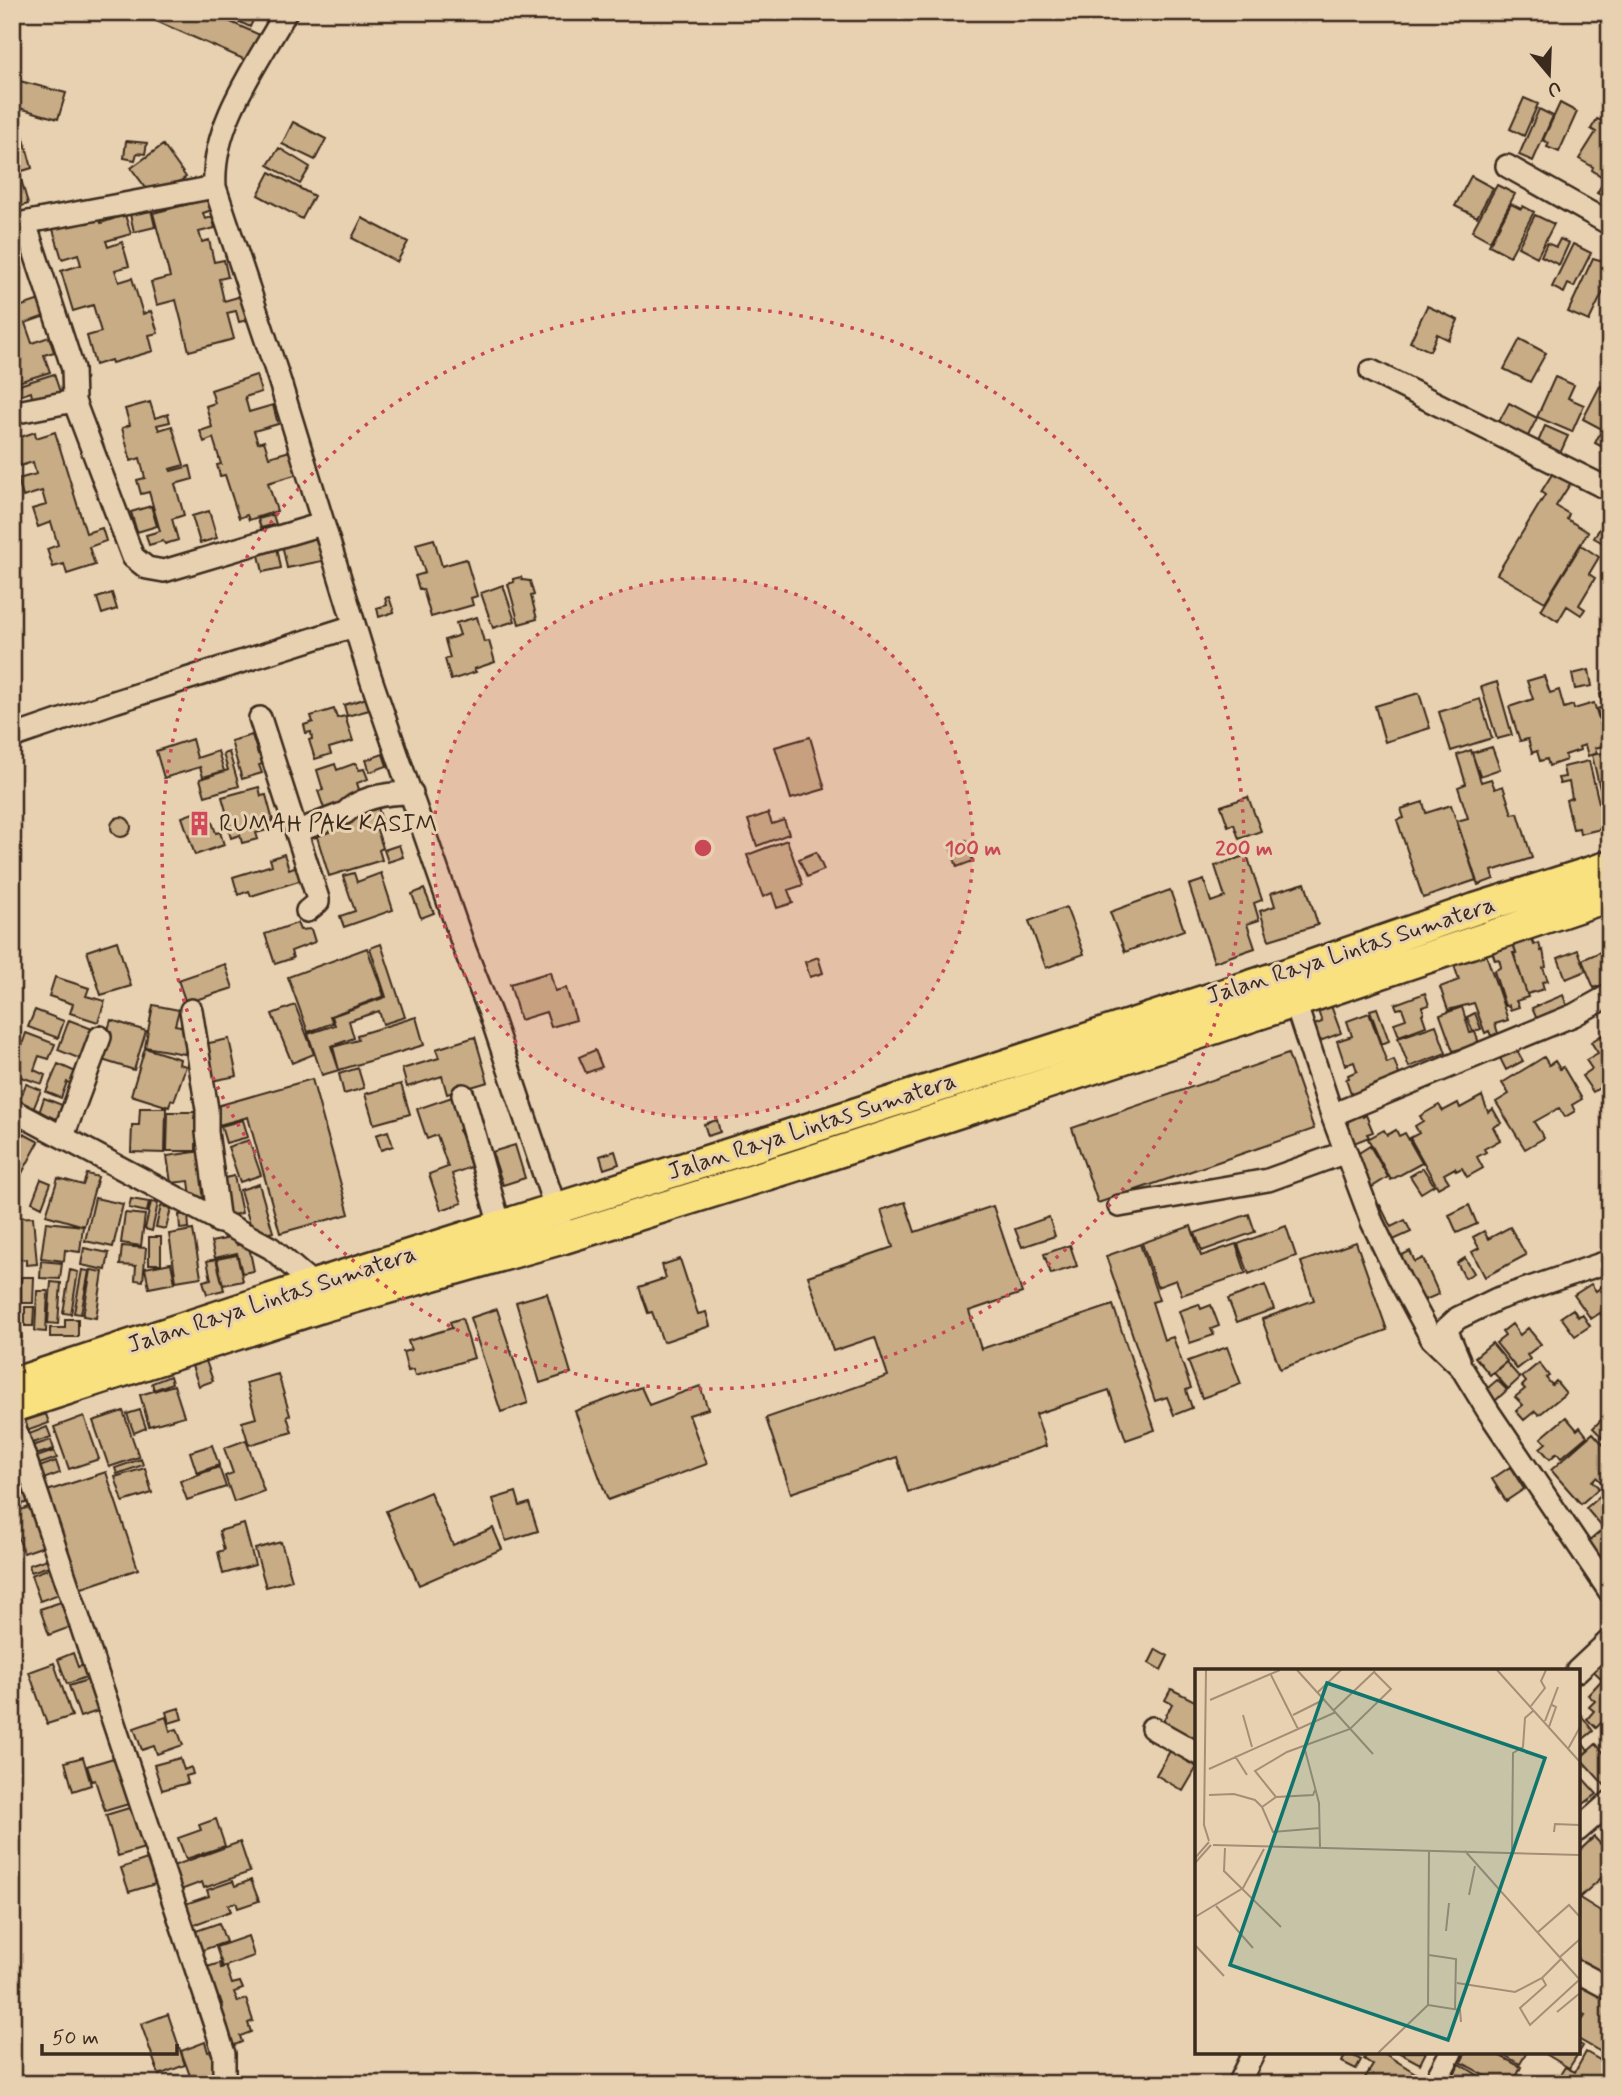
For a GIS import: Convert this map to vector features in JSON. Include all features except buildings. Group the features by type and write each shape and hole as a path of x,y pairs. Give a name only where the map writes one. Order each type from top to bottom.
{"highway":[{"name":"Jalan Raya Lintas Sumatera","path":"12,1384 319,1296 564,1238 792,1167 1291,988 1475,909 1610,866"},
{"name":"Jalan Raya Lintas Sumatera","path":"12,1407 555,1208 783,1138 1610,896"}],"street":[{"path":"286,12 231,111 220,138 214,167 215,187 279,379 371,679 465,950 490,1013 564,1238"},
{"path":"1507,166 1610,225"},
{"path":"215,187 19,224 73,369 74,401 133,557 147,568 164,571 322,524"},
{"path":"1371,371 1610,490"},
{"path":"12,412 74,401"},
{"path":"12,737 355,626"},
{"path":"260,718 318,899 307,911"},
{"path":"298,831 345,814 349,809 369,799 389,793 412,793"},
{"path":"1291,988 1332,1115 1372,1222 1432,1339 1461,1367"},
{"path":"1332,1115 1574,1015 1610,995"},
{"path":"191,1010 207,1109 207,1132 219,1222"},
{"path":"62,1136 100,1037"},
{"path":"463,1095 500,1226"},
{"path":"12,1110 271,1248 319,1296"},
{"path":"1119,1206 1268,1180 1346,1152"},
{"path":"1610,1261 1497,1298 1458,1318 1447,1329 1461,1367 1488,1411 1610,1592"},
{"path":"12,1419 217,2031 224,2054 224,2078 218,2084"},
{"path":"1579,1669 1610,1640"},
{"path":"1152,1728 1195,1752"},
{"path":"1580,1828 1610,1801"},
{"path":"1580,1973 1607,1980"},
{"path":"1238,2084 1253,2054"},
{"path":"1434,2084 1450,2054"}],"place":[{"name":"RUMAH PAK KASIM","path":"199,824"}]}
